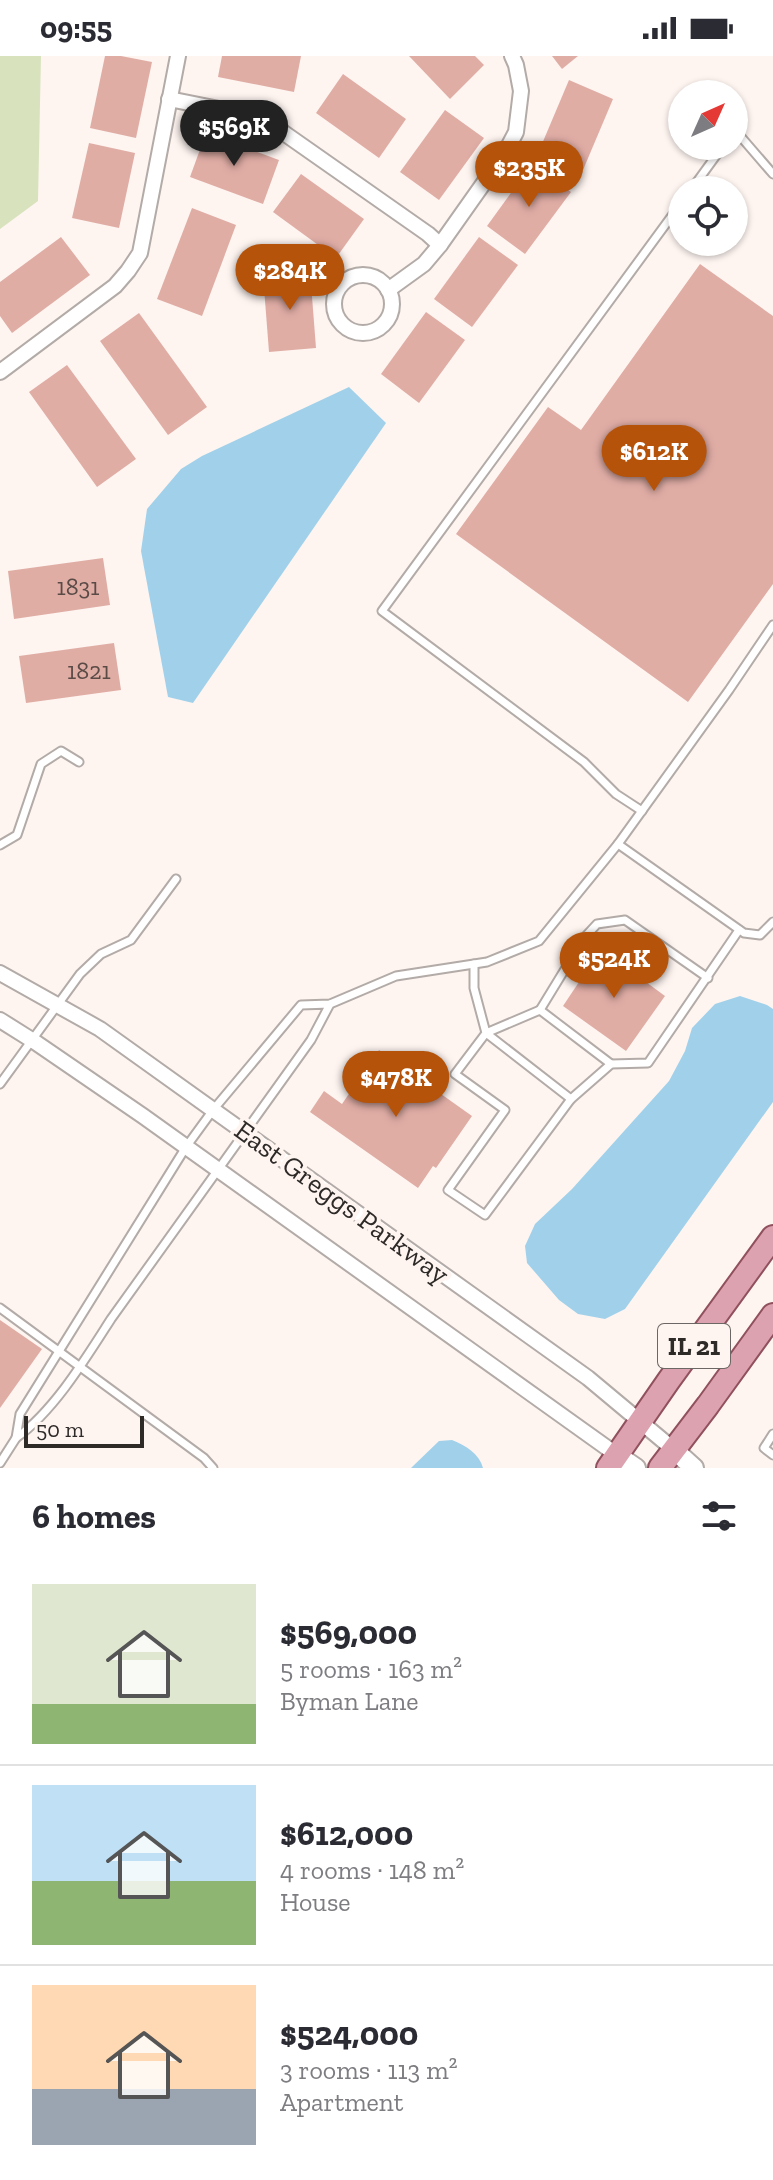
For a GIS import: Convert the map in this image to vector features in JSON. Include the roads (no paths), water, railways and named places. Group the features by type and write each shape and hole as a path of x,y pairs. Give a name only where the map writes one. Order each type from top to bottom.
{"main road":[{"name":"IL 21","path":"613,1462 773,1237"},
{"name":"IL 21","path":"660,1468 773,1315"}],"street":[{"path":"0,372 115,286 140,253 178,56"},
{"path":"388,290 424,264 505,153 516,132 521,91 512,56"},
{"path":"169,99 249,115 274,126 440,245"},
{"path":"354,276 373,276 388,290 392,306 390,315 378,329 369,332 350,330 337,316 334,307 339,288 354,276"},
{"name":"East Greggs Parkway","path":"0,973 100,1029 588,1378 673,1449"},
{"name":"East Greggs Parkway","path":"0,1020 218,1170 613,1462"},
{"path":"673,1449 694,1468"},
{"path":"613,1462 636,1468"}],"lane":[{"path":"748,145 773,174"},
{"path":"642,811 616,794 584,762 382,611 668,221"},
{"path":"16,1438 20,1414 186,1147 301,1005 330,1004 396,976 487,962 539,941 618,844 773,625"},
{"path":"0,845 17,835 41,764 61,751 79,762"},
{"path":"618,844 744,933 760,935 773,922"},
{"path":"0,1084 80,974 101,954 131,940 176,879"},
{"path":"611,1064 571,1099 485,1215 448,1190 505,1110 455,1074 486,1033 540,1010 584,938 597,924 625,920 708,978"},
{"path":"540,1010 611,1064 648,1063 739,930"},
{"path":"474,964 474,988 486,1033 571,1099"},
{"path":"0,1463 16,1438 34,1425 81,1365 311,1040 330,1004"},
{"path":"0,1308 81,1365 213,1468"},
{"path":"773,1434 764,1448 773,1455"}],"water":[{"path":"349,387 386,423 193,703 168,697 141,551 147,509 181,469 202,456"},
{"path":"740,996 773,1009 773,1102 625,1309 605,1319 578,1314 559,1300 527,1263 525,1246 535,1224 572,1189 669,1081 685,1051 692,1028 715,1004"},
{"path":"452,1440 471,1451 483,1468 411,1468 439,1441"}]}
